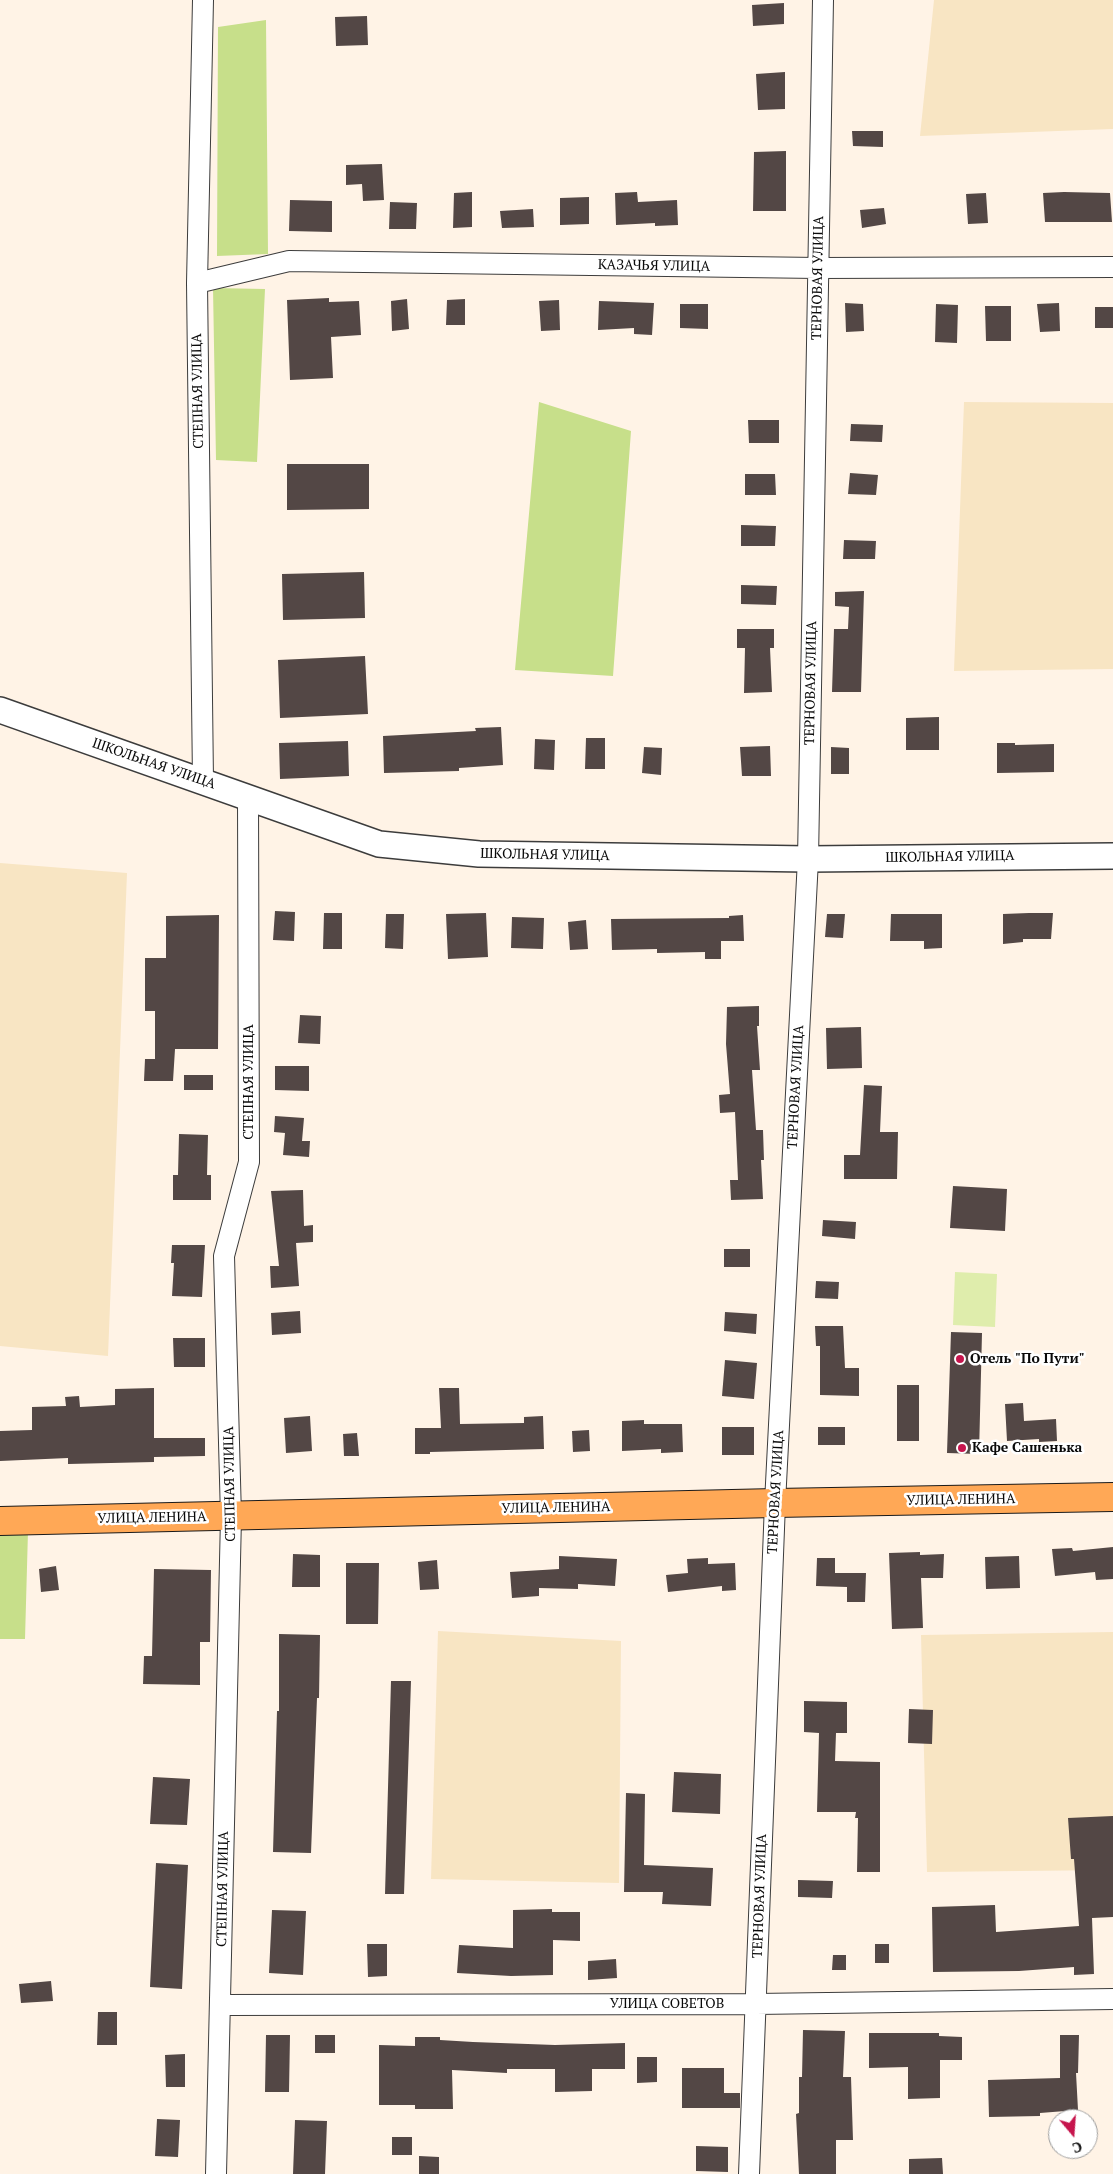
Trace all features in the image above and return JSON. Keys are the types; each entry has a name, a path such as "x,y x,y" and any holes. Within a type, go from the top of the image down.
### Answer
{"main road":[{"name":"УЛИЦА ЛЕНИНА","path":"0,1521 1113,1497"}],"street":[{"name":"СТЕПНАЯ УЛИЦА","path":"203,0 197,283 203,781"},
{"name":"ТЕРНОВАЯ УЛИЦА","path":"748,2174 775,1503 808,859 824,0"},
{"name":"КАЗАЧЬЯ УЛИЦА","path":"197,283 290,261 818,268 1113,267"},
{"name":"ШКОЛЬНАЯ УЛИЦА","path":"0,710 379,844 479,854 808,859 1113,856"},
{"name":"СТЕПНАЯ УЛИЦА","path":"216,2174 231,1517 224,1256 249,1162 248,798"},
{"name":"УЛИЦА СОВЕТОВ","path":"221,2004 756,2004 1113,1999"}],"shaded area":[{"path":"934,0 1113,0 1113,129 920,136"},
{"path":"964,402 1113,403 1113,669 954,671"},
{"path":"0,863 127,873 108,1356 0,1346"},
{"path":"438,1631 621,1641 619,1883 431,1879"},
{"path":"1113,1632 1113,1870 927,1872 921,1635"}],"green space":[{"path":"266,20 268,254 217,256 218,27"},
{"path":"213,288 265,289 257,462 216,460"},
{"path":"539,402 631,431 613,676 515,670"},
{"path":"955,1272 997,1274 995,1327 953,1325"},
{"path":"28,1531 25,1639 0,1639 0,1532"}],"building":[{"path":"784,3 784,24 753,26 752,5"},
{"path":"367,16 368,45 336,46 335,17"},
{"path":"785,72 785,109 758,110 756,74"},
{"path":"852,131 883,131 883,147 853,146"},
{"path":"786,151 786,211 753,211 754,152"},
{"path":"382,164 384,200 363,201 362,184 346,185 346,165"},
{"path":"472,192 472,227 453,228 454,193"},
{"path":"637,192 638,202 677,200 678,225 655,226 655,223 616,225 615,193"},
{"path":"986,193 988,223 968,224 966,194"},
{"path":"1043,193 1110,193 1112,222 1045,222"},
{"path":"589,197 589,224 560,225 560,198"},
{"path":"290,200 332,201 332,232 289,231"},
{"path":"390,202 417,203 416,229 389,229"},
{"path":"884,208 886,224 862,228 860,210"},
{"path":"533,209 534,227 502,228 500,211"},
{"path":"329,298 329,302 359,301 361,335 331,337 333,378 290,380 287,300"},
{"path":"407,299 409,329 392,331 391,301"},
{"path":"465,299 465,325 446,325 447,300"},
{"path":"559,300 560,330 541,331 539,301"},
{"path":"599,301 654,303 652,335 634,334 634,328 598,330"},
{"path":"845,303 863,304 864,331 846,332"},
{"path":"1059,303 1060,331 1040,332 1037,304"},
{"path":"680,304 708,304 708,329 680,328"},
{"path":"936,304 958,305 957,343 935,342"},
{"path":"985,306 1011,306 1011,341 986,341"},
{"path":"1095,307 1113,307 1113,328 1095,328"},
{"path":"748,420 779,420 779,443 749,443"},
{"path":"851,424 883,425 882,442 850,441"},
{"path":"287,464 369,464 369,509 287,510"},
{"path":"850,473 878,475 876,495 848,494"},
{"path":"745,474 775,474 776,495 745,495"},
{"path":"741,525 776,526 775,546 741,546"},
{"path":"844,540 876,541 875,559 843,559"},
{"path":"364,572 365,618 283,620 282,574"},
{"path":"741,585 777,586 776,605 741,604"},
{"path":"864,591 861,692 832,692 834,629 848,629 849,607 835,606 835,592"},
{"path":"737,629 774,629 774,648 770,648 772,692 744,693 745,648 737,648"},
{"path":"365,656 368,714 280,718 278,660"},
{"path":"939,717 939,750 906,750 906,718"},
{"path":"501,727 503,765 459,768 459,771 384,773 383,736 476,731 475,728"},
{"path":"586,738 605,738 605,769 585,769"},
{"path":"535,739 555,740 554,770 534,769"},
{"path":"348,741 349,776 280,779 279,743"},
{"path":"997,743 1015,743 1015,745 1054,744 1054,772 997,773"},
{"path":"770,746 771,776 742,776 740,747"},
{"path":"644,747 662,748 661,775 642,773"},
{"path":"831,747 849,748 849,774 831,774"},
{"path":"275,911 295,912 294,941 273,940"},
{"path":"324,913 342,913 342,949 323,949"},
{"path":"486,913 488,957 448,959 446,914"},
{"path":"1053,913 1051,939 1023,939 1023,942 1003,944 1003,914"},
{"path":"386,914 404,914 403,949 385,948"},
{"path":"827,914 845,914 843,938 825,937"},
{"path":"891,914 942,914 942,948 924,949 924,941 890,941"},
{"path":"219,915 218,1049 175,1049 173,1081 144,1081 145,1059 155,1059 155,1011 145,1011 145,958 166,958 166,916"},
{"path":"743,915 744,941 721,941 721,959 705,959 705,952 657,953 657,949 612,950 611,919 729,918 729,916"},
{"path":"512,917 544,918 543,949 511,948"},
{"path":"586,920 588,949 570,950 568,922"},
{"path":"759,1006 759,1026 757,1026 760,1070 752,1070 756,1130 763,1130 764,1160 761,1160 763,1199 731,1200 730,1180 738,1180 735,1112 720,1113 719,1095 730,1094 726,1044 727,1007"},
{"path":"300,1015 321,1016 320,1044 298,1043"},
{"path":"861,1027 862,1068 827,1069 826,1028"},
{"path":"275,1066 309,1066 309,1091 275,1090"},
{"path":"184,1075 213,1075 213,1090 184,1090"},
{"path":"864,1085 882,1086 880,1132 898,1132 897,1179 844,1179 844,1155 860,1155"},
{"path":"275,1116 304,1118 302,1141 310,1141 309,1157 283,1155 285,1133 274,1132"},
{"path":"179,1134 208,1135 207,1175 211,1175 211,1200 173,1200 173,1175 178,1175"},
{"path":"953,1186 1007,1189 1005,1231 950,1228"},
{"path":"303,1190 304,1226 313,1225 313,1242 296,1243 299,1286 271,1288 270,1266 279,1266 271,1191"},
{"path":"823,1220 856,1222 855,1239 822,1236"},
{"path":"172,1245 205,1245 202,1297 172,1296 174,1263 171,1263"},
{"path":"724,1249 750,1249 750,1267 724,1267"},
{"path":"816,1281 839,1282 838,1299 815,1298"},
{"path":"300,1311 301,1333 272,1335 271,1313"},
{"path":"725,1312 757,1314 756,1334 724,1331"},
{"path":"815,1326 843,1326 845,1368 859,1368 859,1396 820,1395 820,1346 816,1346"},
{"path":"951,1332 982,1333 979,1454 947,1453"},
{"path":"173,1338 205,1338 205,1367 174,1367"},
{"path":"725,1360 757,1363 754,1399 722,1396"},
{"path":"897,1385 919,1385 919,1441 897,1441"},
{"path":"154,1388 154,1438 205,1438 205,1456 154,1457 154,1462 68,1464 68,1458 0,1461 0,1431 32,1430 32,1407 66,1406 65,1397 79,1396 80,1407 115,1405 115,1389"},
{"path":"439,1388 459,1388 460,1424 524,1423 524,1417 543,1416 544,1449 415,1454 415,1428 441,1428"},
{"path":"1023,1403 1024,1421 1056,1419 1057,1441 1039,1442 1039,1439 1007,1441 1005,1404"},
{"path":"310,1416 312,1451 286,1453 284,1418"},
{"path":"644,1420 644,1424 682,1424 683,1452 661,1453 661,1449 622,1451 622,1421"},
{"path":"722,1427 754,1427 754,1455 722,1455"},
{"path":"818,1427 845,1427 845,1445 818,1445"},
{"path":"589,1430 590,1451 573,1452 572,1431"},
{"path":"357,1433 359,1456 344,1456 343,1434"},
{"path":"1113,1547 1113,1579 1096,1580 1095,1572 1055,1576 1052,1549 1072,1548 1073,1551"},
{"path":"920,1552 920,1555 944,1554 943,1578 921,1578 923,1628 892,1629 889,1553"},
{"path":"293,1554 320,1555 320,1587 292,1587"},
{"path":"559,1556 617,1559 615,1586 578,1584 578,1589 539,1588 539,1596 512,1598 510,1572 559,1569"},
{"path":"1019,1556 1020,1588 986,1589 985,1557"},
{"path":"708,1558 708,1564 735,1563 736,1590 722,1591 722,1586 668,1592 666,1575 688,1573 687,1559"},
{"path":"817,1558 835,1558 835,1573 866,1573 865,1602 847,1602 847,1587 816,1586"},
{"path":"437,1560 439,1589 420,1590 418,1562"},
{"path":"346,1563 379,1563 378,1624 346,1624"},
{"path":"56,1566 59,1590 41,1592 39,1569"},
{"path":"154,1569 211,1570 210,1642 200,1642 200,1685 143,1684 144,1656 152,1656"},
{"path":"279,1634 320,1635 319,1698 317,1698 311,1853 273,1852 277,1711 279,1711"},
{"path":"391,1681 411,1681 404,1894 385,1894"},
{"path":"804,1701 847,1702 847,1733 836,1733 835,1761 880,1762 880,1872 857,1872 858,1818 855,1818 856,1812 817,1812 819,1733 804,1732"},
{"path":"909,1709 933,1710 932,1744 908,1743"},
{"path":"674,1772 721,1774 720,1814 672,1812"},
{"path":"153,1777 190,1779 187,1825 150,1824"},
{"path":"626,1793 645,1794 644,1865 713,1868 711,1906 662,1904 663,1892 624,1892"},
{"path":"1113,1816 1113,1917 1092,1918 1094,1974 1074,1975 1074,1967 1019,1971 933,1972 932,1907 995,1905 996,1932 1079,1926 1074,1859 1071,1859 1068,1818"},
{"path":"156,1863 188,1865 182,1989 150,1987"},
{"path":"798,1880 833,1881 832,1898 798,1897"},
{"path":"552,1909 552,1912 580,1912 580,1941 553,1940 553,1975 511,1976 457,1973 459,1945 513,1948 513,1910"},
{"path":"272,1910 306,1911 303,1975 269,1973"},
{"path":"367,1944 387,1944 387,1976 368,1977"},
{"path":"875,1944 889,1944 889,1963 875,1963"},
{"path":"833,1955 846,1955 846,1970 832,1970"},
{"path":"616,1959 617,1978 588,1980 588,1961"},
{"path":"51,1981 53,2001 21,2003 19,1984"},
{"path":"98,2012 117,2012 117,2045 97,2045"},
{"path":"803,2030 845,2031 843,2077 851,2077 853,2140 836,2140 836,2174 799,2174 796,2114 799,2113 799,2077 802,2077"},
{"path":"869,2033 939,2033 939,2036 962,2037 962,2060 940,2060 940,2098 908,2099 908,2067 869,2068"},
{"path":"266,2035 290,2035 289,2092 265,2092"},
{"path":"315,2035 335,2035 335,2053 315,2053"},
{"path":"1060,2035 1079,2035 1078,2073 1076,2073 1078,2109 1048,2109 1048,2112 1040,2113 1040,2116 989,2117 988,2080 1060,2078"},
{"path":"415,2037 440,2037 440,2040 473,2042 555,2045 625,2043 625,2069 592,2069 592,2091 555,2092 555,2069 507,2069 507,2073 452,2070 453,2109 415,2109 415,2105 379,2105 379,2045 415,2046"},
{"path":"185,2054 185,2087 166,2087 165,2055"},
{"path":"637,2057 657,2057 657,2082 637,2083"},
{"path":"682,2068 724,2068 724,2093 740,2093 740,2108 682,2108"},
{"path":"157,2119 180,2120 178,2157 155,2156"},
{"path":"295,2120 327,2121 325,2174 293,2174"},
{"path":"392,2137 412,2137 412,2155 392,2155"},
{"path":"696,2146 728,2147 728,2172 696,2171"},
{"path":"419,2156 439,2157 439,2174 419,2174"},
{"path":"942,2158 943,2174 909,2174 909,2159"}],"place":[{"name":"Отель \"По Пути\"","path":"960,1359"},
{"name":"Кафе Сашенька","path":"962,1448"}]}
